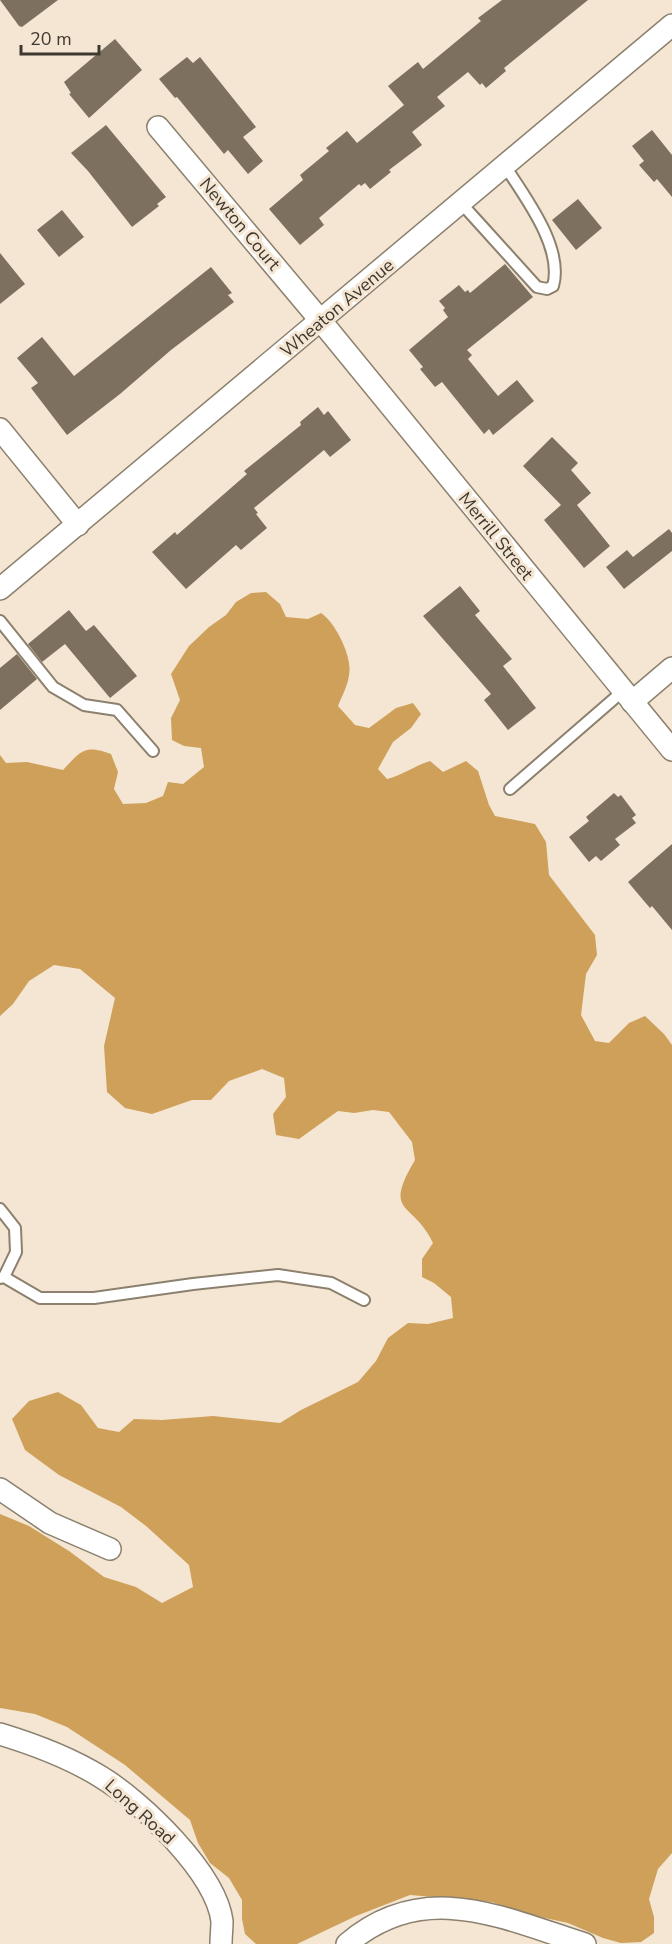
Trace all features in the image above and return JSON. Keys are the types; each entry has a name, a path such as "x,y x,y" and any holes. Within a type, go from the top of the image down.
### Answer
{"street":[{"name":"Wheaton Avenue","path":"0,588 672,25"},
{"name":"Newton Court","path":"158,127 321,321"},
{"name":"Merrill Street","path":"321,321 672,750"},
{"path":"0,429 78,525"},
{"path":"628,697 672,668"},
{"path":"0,1489 50,1523 110,1549"},
{"name":"Long Road","path":"0,1734 32,1743 101,1776 136,1802 203,1874 222,1921 221,1944"},
{"path":"347,1944 356,1936 398,1915 440,1906 470,1909 585,1944"}],"lane":[{"path":"461,203 537,287 547,290 553,286 555,272 551,250 534,210 505,166"},
{"path":"0,621 53,687 84,705 117,710 153,751"},
{"path":"510,789 628,697"},
{"path":"0,1209 15,1228 16,1252 2,1278 40,1298 94,1298 278,1275 331,1283 364,1300"}],"shaded area":[{"path":"266,592 280,604 286,617 308,619 321,613 332,624 346,650 350,668 338,706 355,725 369,728 396,708 413,703 421,714 411,728 393,742 378,769 387,779 430,761 443,772 466,761 478,771 495,816 535,824 546,842 549,875 595,935 597,955 586,974 581,1015 595,1041 609,1043 629,1023 645,1016 672,1045 672,1853 658,1869 649,1899 654,1917 654,1933 641,1942 621,1943 568,1923 527,1914 492,1902 410,1895 356,1916 297,1944 256,1944 245,1934 242,1900 229,1878 210,1863 198,1843 190,1820 125,1765 67,1727 35,1714 0,1708 0,1514 29,1526 69,1551 104,1577 136,1587 162,1603 193,1587 189,1565 146,1526 121,1507 59,1475 25,1450 12,1419 29,1401 58,1392 81,1405 98,1428 119,1432 134,1419 162,1420 213,1416 280,1423 358,1382 376,1361 388,1338 408,1323 428,1324 453,1318 451,1297 434,1283 422,1277 422,1259 433,1243 425,1229 401,1200 405,1178 415,1160 412,1142 389,1112 338,1111 299,1139 276,1135 273,1114 286,1097 284,1078 262,1069 229,1081 211,1100 192,1100 152,1114 125,1108 107,1092 104,1046 115,998 80,969 54,965 29,981 13,1004 0,1016 0,755 6,763 27,762 63,770 84,751 95,750 111,754 118,772 114,789 123,804 146,803 163,796 168,782 183,784 204,767 201,748 184,746 172,740 171,718 180,700 171,674 189,646 226,615 236,602 251,593"}],"building":[{"path":"0,0 58,0 22,27"},
{"path":"502,0 588,0 504,68 506,71 486,88 468,72 437,97 445,106 412,132 422,145 389,170 391,172 370,189 365,183 361,186 359,184 319,218 324,225 300,245 269,209 303,180 300,175 329,151 326,148 347,131 357,143 404,105 388,86 418,62 423,69 481,21 478,18"},
{"path":"115,39 142,70 89,118 69,94 71,93 64,82"},
{"path":"187,57 193,63 200,57 256,127 243,137 263,161 248,174 228,150 224,154 177,97 175,98 159,79"},
{"path":"106,125 166,197 157,204 159,206 132,227 71,153"},
{"path":"652,130 672,155 672,197 657,179 654,182 639,165 644,161 632,146"},
{"path":"578,199 602,228 576,250 552,220"},
{"path":"62,210 84,237 59,257 37,230"},
{"path":"0,253 25,284 0,304"},
{"path":"505,264 533,297 467,350 472,355 468,359 498,396 517,380 534,401 493,435 489,429 484,434 442,382 435,387 420,369 423,367 409,350 448,317 439,301 459,285 465,292 468,290 470,293"},
{"path":"211,267 232,293 228,295 234,302 67,435 31,388 38,383 17,358 42,337 74,376"},
{"path":"318,407 324,415 328,411 351,440 330,457 324,450 254,508 267,528 241,550 236,545 186,589 152,552 175,532 177,535 247,474 244,471 301,425 300,422"},
{"path":"552,437 578,463 571,470 591,493 577,505 610,546 584,568 544,520 561,505 523,466"},
{"path":"669,529 672,533 672,551 624,589 606,567 627,550 633,557"},
{"path":"460,586 480,611 475,615 512,659 503,666 536,708 508,730 484,700 491,694 423,616"},
{"path":"69,610 86,631 94,625 137,676 110,698 65,644 42,662 28,644"},
{"path":"17,654 37,679 0,710 0,668"},
{"path":"614,793 618,797 621,795 636,815 632,818 636,823 615,839 620,845 601,861 596,856 589,862 569,837 589,821 586,817"},
{"path":"672,844 672,930 628,882"}]}
